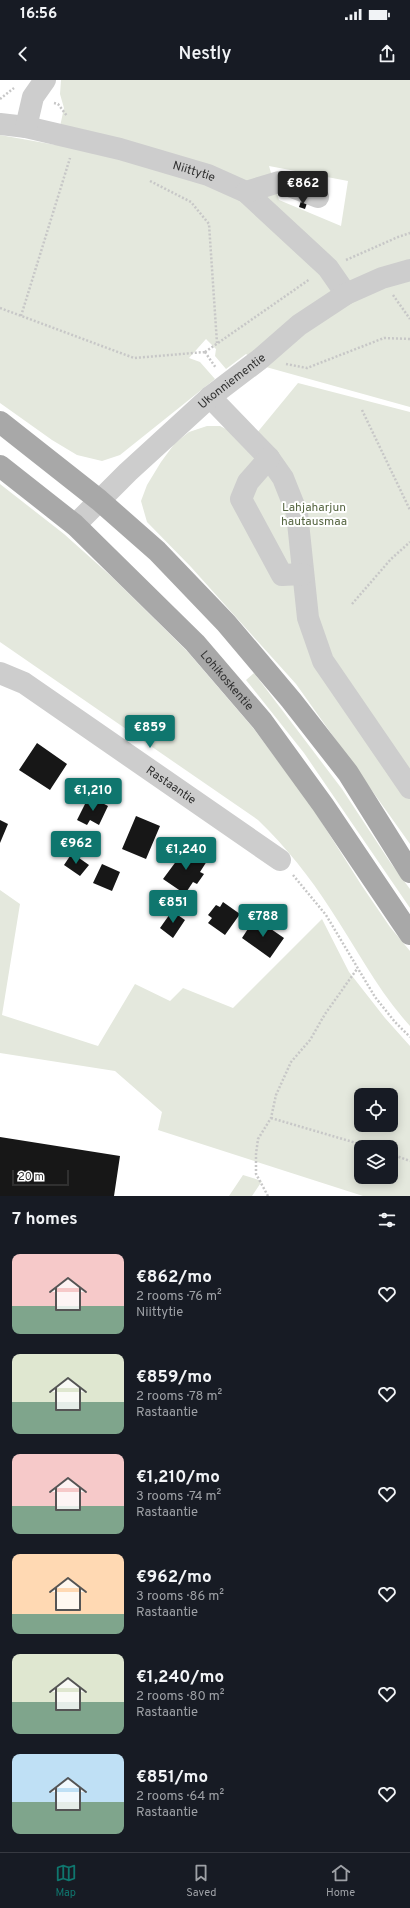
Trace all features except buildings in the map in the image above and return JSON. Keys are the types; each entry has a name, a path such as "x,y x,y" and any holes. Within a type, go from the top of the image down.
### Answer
{"main road":[{"path":"0,422 99,500 157,551 226,623 286,694 348,773 410,872"},
{"name":"Lohikoskentie","path":"0,466 75,524 195,643 262,721 323,805 410,934"}],"street":[{"path":"26,126 30,88"},
{"name":"Niittytie","path":"0,124 26,126 78,139 208,175 246,192 328,268 346,294"},
{"path":"246,192 279,182 318,197"},
{"name":"Ukonniementie","path":"75,524 210,396 260,359 299,325 346,294 382,278 410,270"},
{"path":"210,396 269,458 283,478 297,513 308,618 323,661 410,788"},
{"path":"269,458 248,482 241,499 282,575 303,574"},
{"name":"Rastaantie","path":"0,673 24,683 280,860"}],"path":[{"path":"30,88 58,104 68,117"},
{"path":"21,316 65,169 78,139"},
{"path":"144,177 191,202 209,224 217,343"},
{"path":"0,308 134,358 205,352 288,293 328,268 398,237 410,234"},
{"path":"382,278 410,319"},
{"path":"260,359 307,368 384,338 410,339"},
{"path":"362,410 410,510"},
{"path":"352,604 391,559 410,542"},
{"path":"268,1196 256,1174 258,1139 271,1118 276,1095 292,1062 310,1040 325,1014 357,968"},
{"path":"271,1118 354,1142"},
{"path":"398,1157 410,1161"}],"green space":[{"path":"61,80 410,80 410,407 266,367 246,354 226,369 215,356 216,349 206,339 189,358 200,362 215,379 120,455 102,461 77,455 52,440 0,403 0,135 56,145 64,108 60,94","holes":["269,166 348,181 341,226 279,200"]},
{"name":"Lahjaharjun hautausmaa","path":"298,383 410,412 410,844 296,684 191,567 147,522 141,501 147,485 161,462 175,443 189,432 207,426 220,426 232,432 247,445"},
{"path":"0,484 64,534 112,577 187,651 254,729 312,807 362,886 390,927 410,951 410,1026 388,999 315,886 288,852 258,820 0,642"},
{"path":"254,673 342,789 390,862 410,889 410,908 304,753 246,680"},
{"path":"0,890 20,904 2,1015 98,1046 135,984 170,1001 183,988 233,1008 322,919 349,972 385,1018 410,1046 410,1196 363,1196 158,1130 162,1112 115,1071 0,1053"},
{"path":"243,1175 262,1181 252,1196 229,1196"}]}
